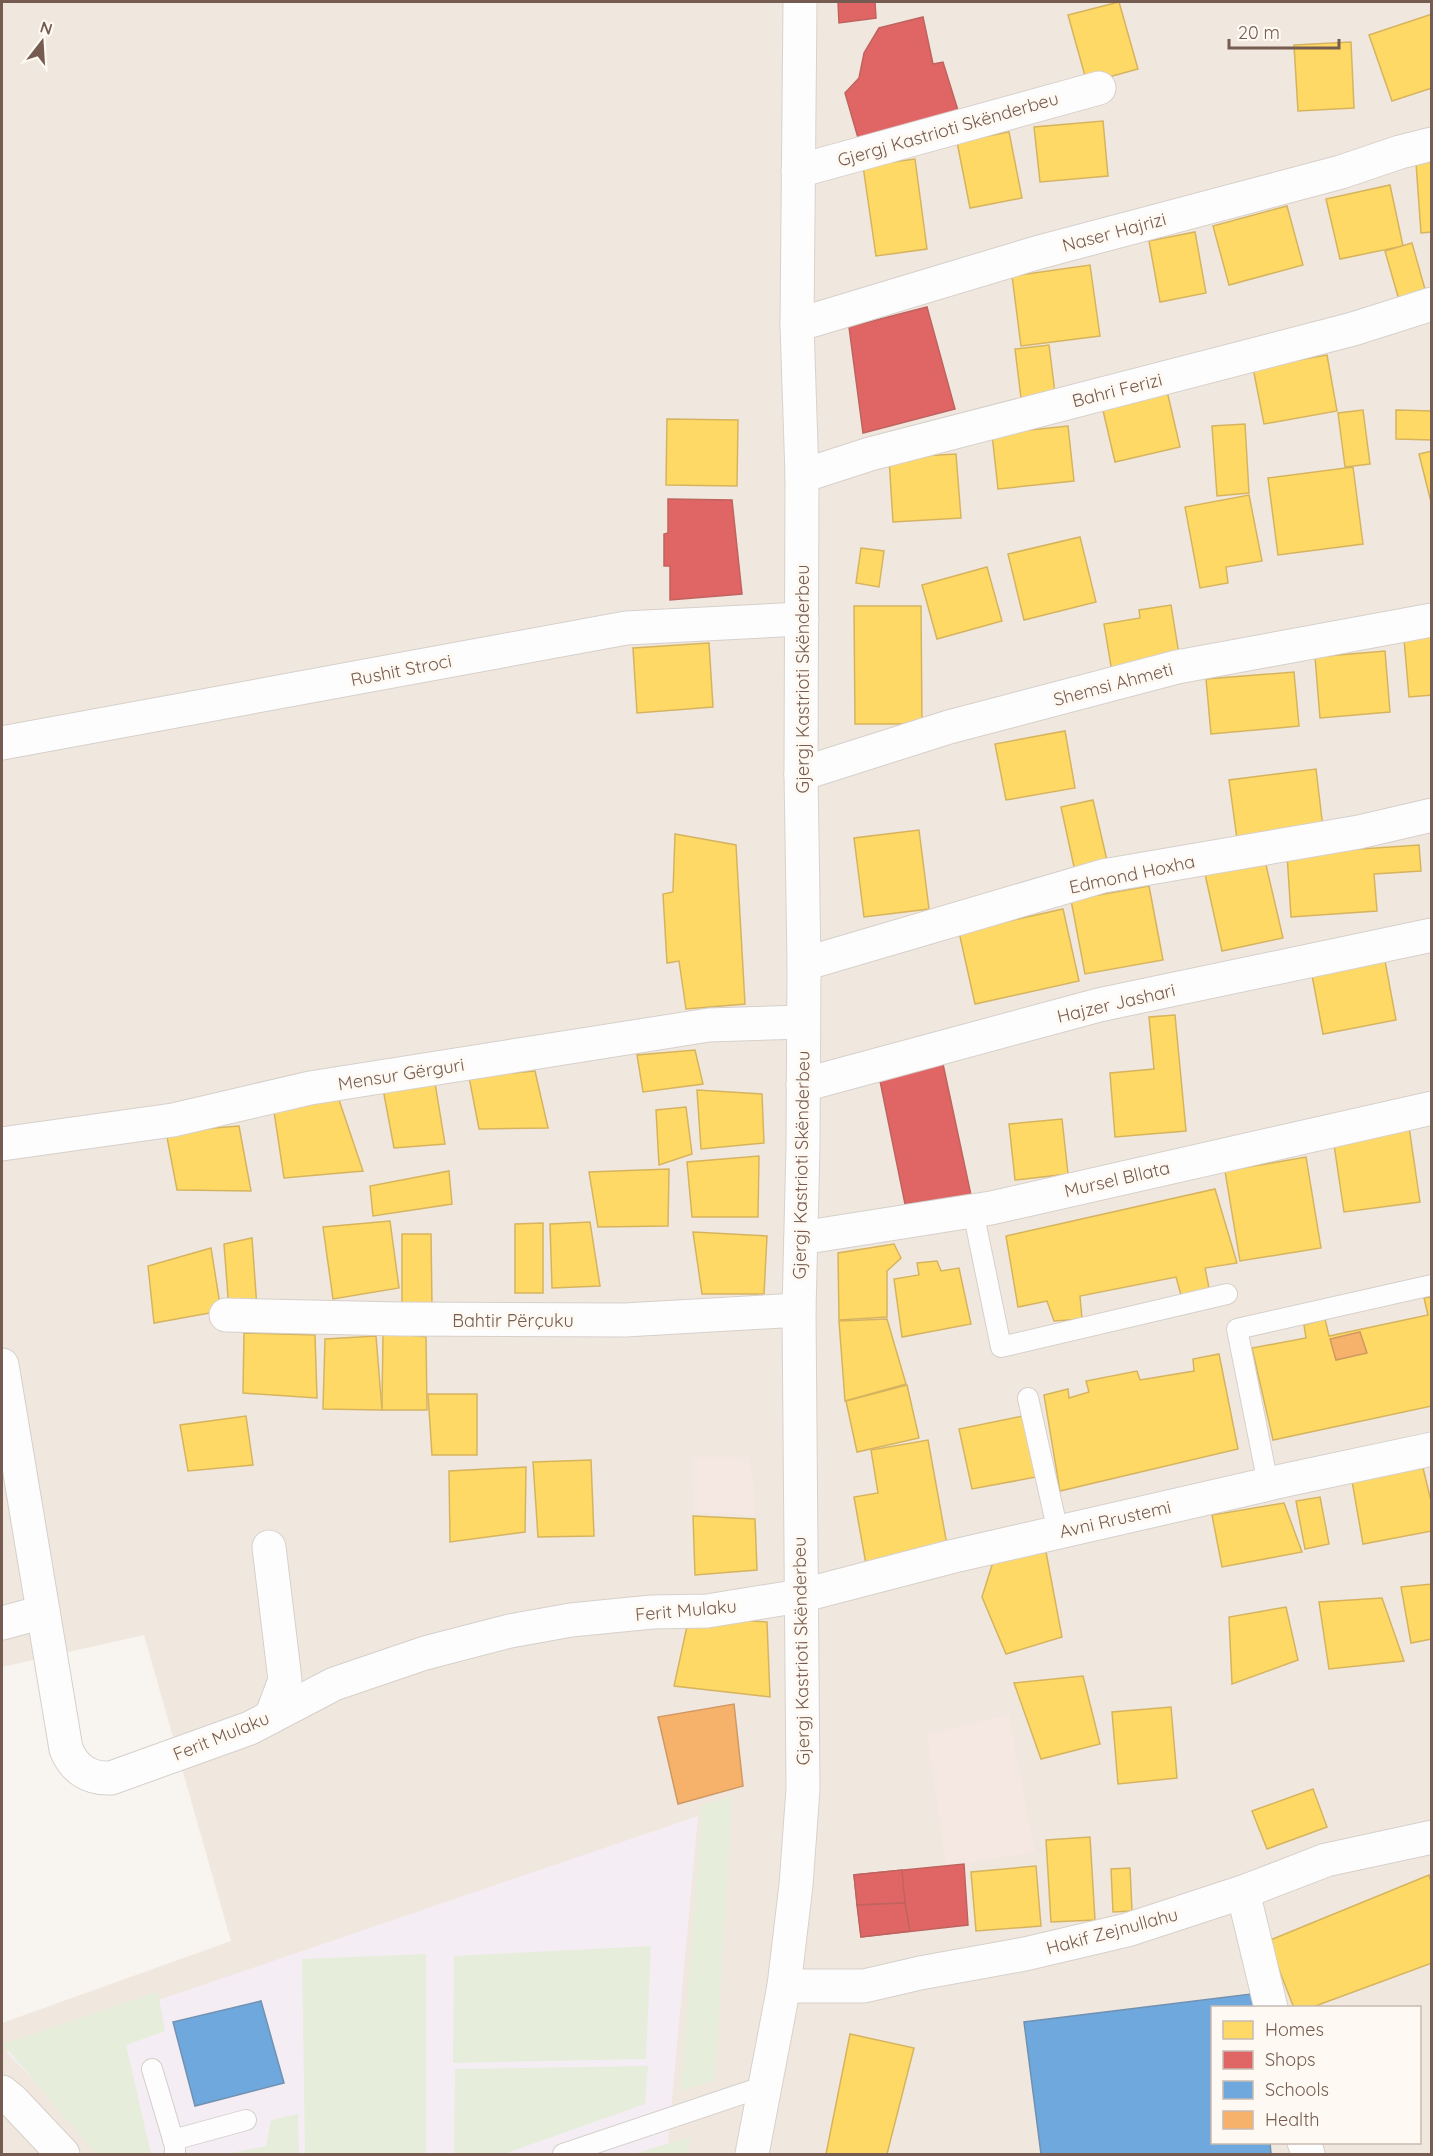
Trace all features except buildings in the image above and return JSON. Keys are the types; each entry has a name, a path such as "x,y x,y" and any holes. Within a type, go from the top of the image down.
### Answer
{"street":[{"name":"Gjergj Kastrioti Skënderbeu","path":"752,2154 784,1986 796,1885 803,1789 799,1310 804,964 801,774 802,476 797,325 800,2"},
{"name":"Gjergj Kastrioti Skënderbeu","path":"798,171 1099,88"},
{"name":"Naser Hajrizi","path":"797,325 1036,253 1341,172 1431,144"},
{"name":"Bahri Ferizi","path":"802,476 870,454 1353,329 1431,304"},
{"name":"Rushit Stroci","path":"2,743 626,628 802,619"},
{"name":"Shemsi Ahmeti","path":"801,774 949,727 1177,667 1431,620"},
{"name":"Edmond Hoxha","path":"804,964 1103,876 1359,832 1431,815"},
{"name":"Hajzer Jashari","path":"803,1084 1099,1005 1431,935"},
{"name":"Mensur Gërguri","path":"2,1144 173,1120 310,1088 698,1027 803,1022"},
{"name":"Mursel Bllata","path":"801,1238 973,1211 1431,1108"},
{"name":"Bahtir Përçuku","path":"226,1315 400,1319 625,1320 799,1310"},
{"name":"Ferit Mulaku","path":"2,1365 66,1749 74,1764 81,1771 101,1779 111,1778 250,1728 334,1684 425,1653 510,1631 571,1620 652,1612 707,1611 800,1596"},
{"name":"Avni Rrustemi","path":"800,1596 950,1557 1431,1449"},
{"path":"269,1547 285,1680 271,1717"},
{"path":"2,1623 43,1612"},
{"path":"285,1680 316,1694"},
{"name":"Hakif Zejnullahu","path":"784,1986 864,1986 920,1973 1025,1954 1127,1930 1243,1892 1326,1860 1431,1837"},
{"path":"1243,1892 1271,2006"},
{"path":"2,2092 63,2154"}],"lane":[{"path":"973,1211 1001,1347 1227,1294"},
{"path":"1268,1484 1237,1329 1431,1285"},
{"path":"1028,1398 1058,1532"},
{"path":"152,2069 174,2147 246,2120"},
{"path":"563,2154 765,2086"}],"shaded area":[{"path":"2,2 1431,2 1431,2154 2,2154 2,2023 231,1941 144,1635 2,1667"},
{"path":"692,1457 749,1457 755,1496 755,1515 693,1513"},
{"path":"1009,1714 1035,1852 946,1867 927,1734"},
{"path":"698,1816 667,2154 105,2154 6,2052"}],"green space":[{"path":"732,1796 715,2080 681,2091 702,1805"},
{"path":"651,1946 646,2059 453,2063 454,1956"},
{"path":"426,1954 426,2154 305,2154 302,1959"},
{"path":"158,1992 165,2031 126,2045 151,2154 96,2154 3,2044"},
{"path":"648,2066 645,2104 504,2154 454,2154 455,2069"},
{"path":"298,2114 299,2154 225,2154 266,2146 271,2120"},
{"path":"690,2137 687,2154 633,2154"}]}
